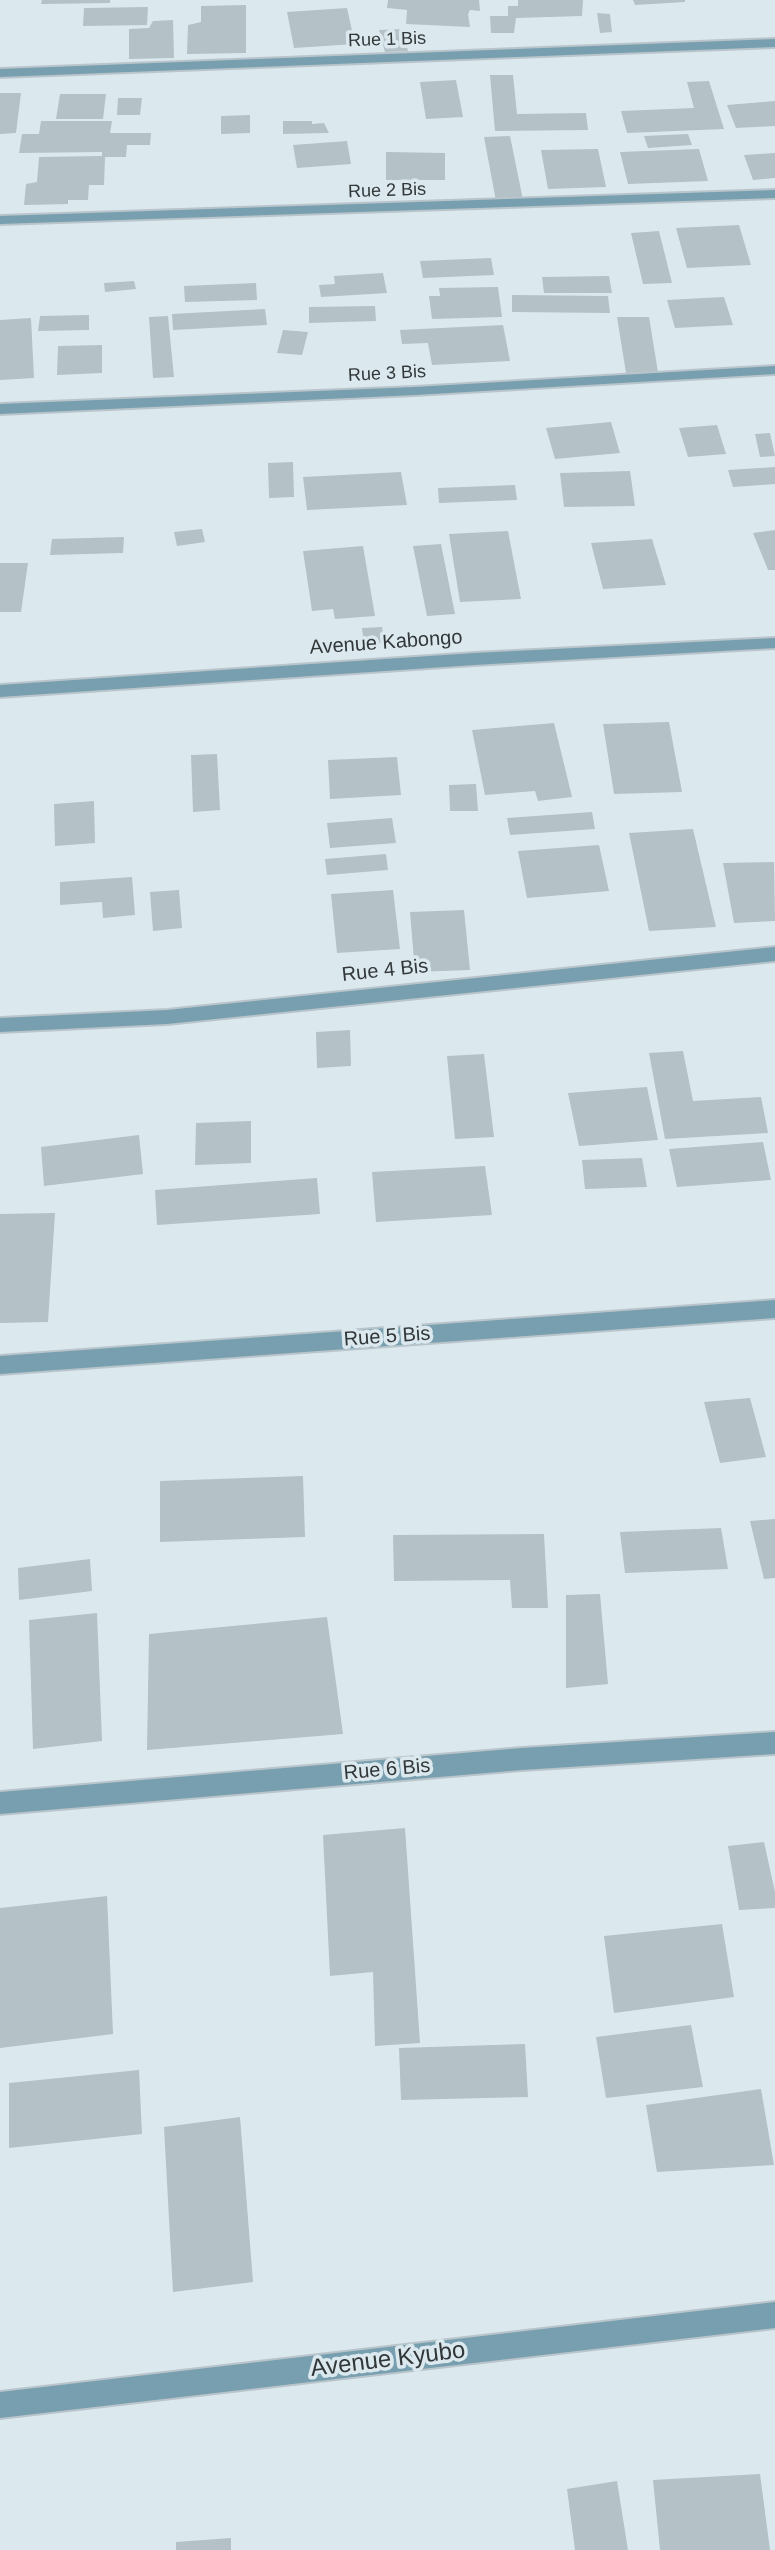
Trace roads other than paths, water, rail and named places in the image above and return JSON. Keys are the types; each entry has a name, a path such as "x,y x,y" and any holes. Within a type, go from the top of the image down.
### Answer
{"street":[{"name":"Rue 1 Bis","path":"0,73 775,43"},
{"name":"Rue 2 Bis","path":"0,220 775,194"},
{"name":"Rue 3 Bis","path":"0,409 415,391 775,370"},
{"name":"Avenue Kabongo","path":"0,691 474,659 775,643"},
{"name":"Rue 4 Bis","path":"0,1025 167,1017 775,954"},
{"name":"Rue 5 Bis","path":"0,1365 775,1309"},
{"name":"Rue 6 Bis","path":"0,1803 506,1760 775,1743"},
{"name":"Avenue Kyubo","path":"0,2405 775,2315"}]}
